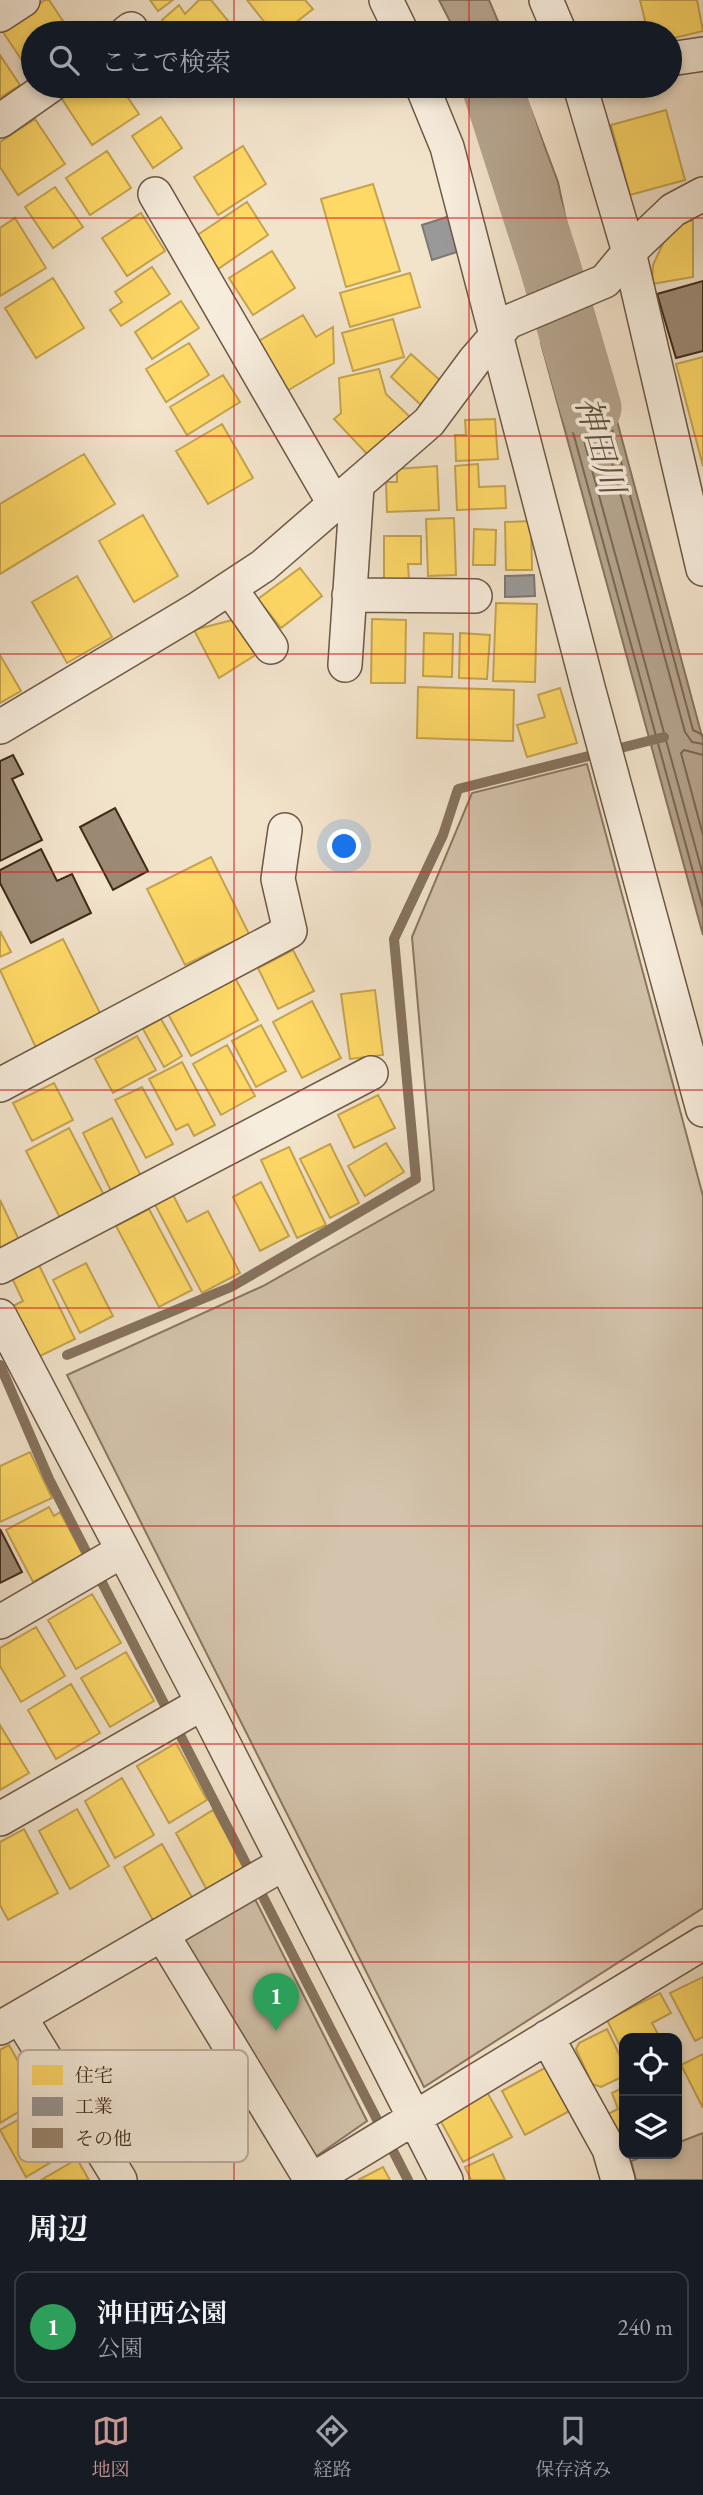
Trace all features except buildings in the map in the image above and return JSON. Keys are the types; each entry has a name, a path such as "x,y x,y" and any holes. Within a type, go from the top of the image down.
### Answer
{"street":[{"path":"0,15 23,0"},
{"path":"386,0 396,21"},
{"path":"546,0 555,21"},
{"path":"682,57 703,54"},
{"path":"0,121 33,98"},
{"path":"427,98 447,147 503,328 589,691 703,1110"},
{"path":"584,98 629,252 703,569"},
{"path":"155,194 346,496 349,595 345,665"},
{"path":"0,727 264,566 429,422 503,328 605,281 629,252 673,210 703,194"},
{"path":"230,588 271,648"},
{"path":"349,595 475,596"},
{"path":"0,1085 289,931 278,879 285,830"},
{"path":"0,1267 371,1073"},
{"path":"0,1316 104,1562 396,2128 446,2180"},
{"path":"0,1622 104,1562"},
{"path":"0,1819 184,1715"},
{"path":"29,2050 10,2022 266,1874"},
{"path":"162,1934 233,2050"},
{"path":"248,2075 312,2180 703,1943"},
{"path":"547,2037 609,2149 618,2180"},
{"path":"107,2162 120,2180"}],"shaded area":[{"path":"587,764 703,1196 703,1908 424,2087 67,1375 263,1286 434,1190 412,937 472,793"},
{"path":"255,1899 367,2121 308,2162 248,2062 248,2050 241,2050 176,1941"},
{"path":"703,2133 703,2180 636,2180 631,2161 682,2159 682,2141"}],"water":[{"path":"439,0 489,0 498,21 450,21"},
{"path":"475,98 526,98 558,182 574,258 533,283"},
{"path":"589,317 703,740 703,935 541,343"}],"waterway":[{"name":"神田川","path":"496,98 549,263 591,408"},
{"path":"67,1355 231,1287 416,1179 394,939 443,835 458,789 664,737"},
{"path":"0,1365 49,1479 408,2180"}],"place":[{"name":"沖田西公園","path":"276,2031"}]}
